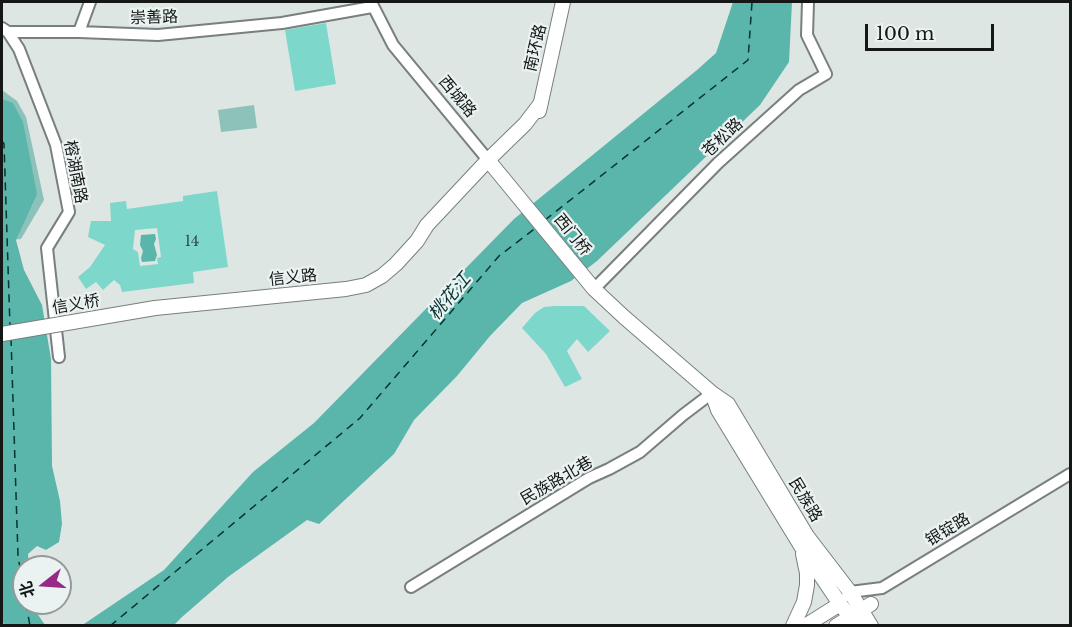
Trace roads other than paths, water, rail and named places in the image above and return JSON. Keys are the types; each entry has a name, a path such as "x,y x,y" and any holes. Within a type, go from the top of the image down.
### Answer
{"main road":[{"name":"南环路","path":"491,164 541,103 563,2"},
{"name":"西城路","path":"491,164 524,202"},
{"name":"信义路","path":"155,308 346,289 366,285 382,276 417,241 433,231 491,164"},
{"name":"西门桥","path":"524,202 594,289"},
{"name":"民族路","path":"594,289 712,393 729,404 807,536 850,592 860,614"},
{"name":"信义桥","path":"2,334 155,308"},
{"name":"民族路","path":"712,393 718,410 801,546 840,604 860,614 872,626"},
{"path":"793,626 804,602 807,585 807,573 801,546"},
{"path":"806,626 840,604"},
{"path":"836,626 860,614"}],"street":[{"path":"79,32 90,2"},
{"name":"苍松路","path":"594,289 718,163 800,90 826,74 807,35 808,2"},
{"name":"崇善路","path":"5,30 158,35 282,23 371,4"},
{"name":"西城路","path":"371,4 393,45 491,164"},
{"name":"榕湖南路","path":"5,30 20,49 56,144 69,212 47,248 59,357"},
{"name":"民族路北巷","path":"411,587 589,478 640,452 712,393"},
{"name":"银锭路","path":"850,592 882,588 1071,474"},
{"path":"860,614 882,588"},
{"path":"840,604 850,592"}],"water":[{"name":"桃花江","path":"733,2 792,2 789,62 760,105 597,261 571,281 522,303 414,420 394,454 319,524 307,520 228,577 174,625 81,626 164,570 253,472 314,423 514,219 716,53"},
{"path":"2,99 13,103 23,122 37,194 16,240 24,270 42,305 51,359 52,466 60,501 62,524 59,542 46,550 37,546 28,555 12,555 12,615 38,615 45,625 4,625 2,619"},
{"path":"155,234 154,244 157,255 155,261 142,262 141,235"}]}
